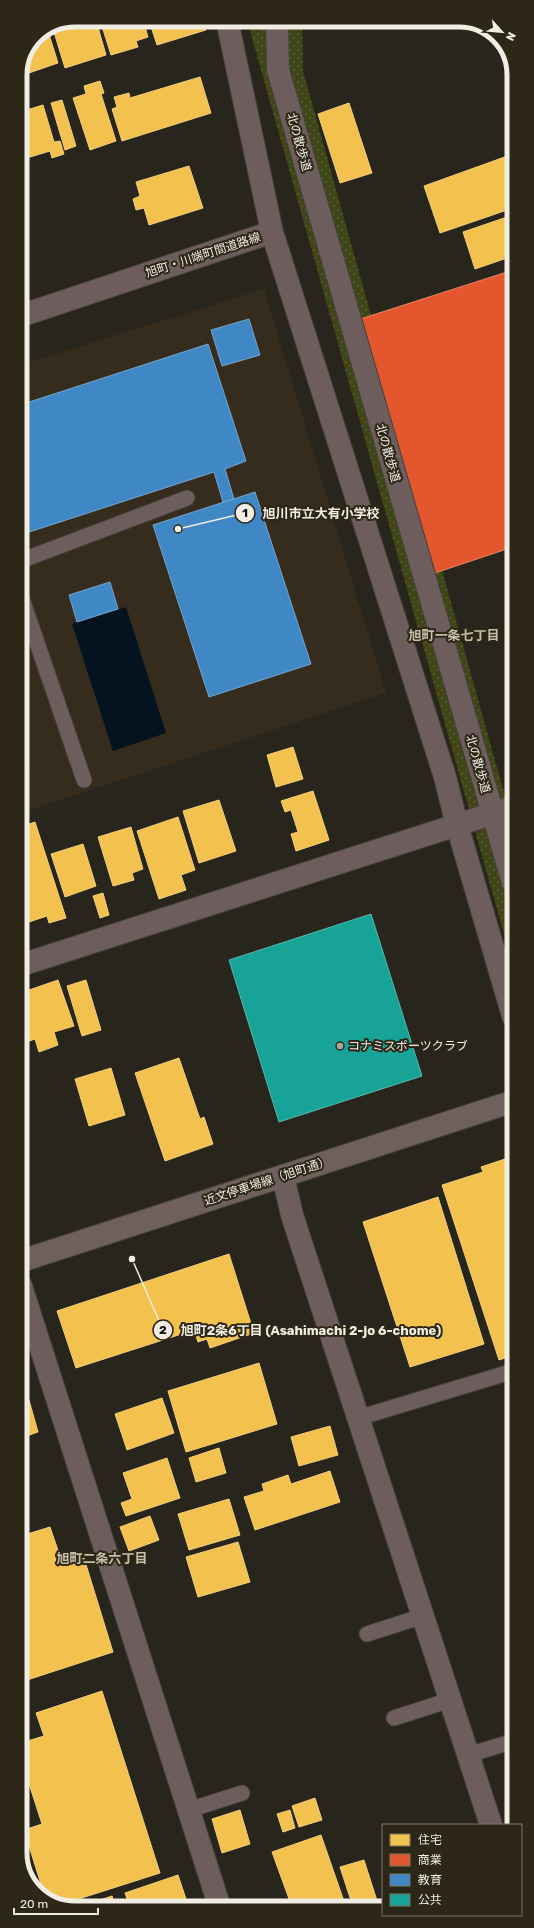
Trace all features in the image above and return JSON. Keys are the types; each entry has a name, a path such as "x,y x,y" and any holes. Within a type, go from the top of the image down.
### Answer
{"main road":[{"name":"近文停車場線（旭町通）","path":"27,1259 507,1103"}],"street":[{"name":"旭町・川端町間道路線","path":"27,314 272,232 228,27"},
{"name":"北の散歩道","path":"277,27 278,70 507,864"},
{"path":"272,232 442,769 457,825 507,993"},
{"path":"27,963 507,809"},
{"path":"283,1176 292,1215 491,1824"},
{"path":"27,1305 218,1901"}],"lane":[{"path":"27,558 187,498"},
{"path":"27,613 84,780"},
{"path":"358,1418 507,1373"},
{"path":"367,1634 423,1616"},
{"path":"394,1718 450,1700"},
{"path":"468,1755 507,1743"},
{"path":"189,1810 242,1793"}],"shaded area":[{"path":"264,289 386,693 27,811 27,363"}],"green space":[{"path":"249,27 302,27 303,71 507,803 507,945"}],"water":[{"path":"126,607 166,733 113,751 72,624"}],"building: 住宅":[{"path":"98,27 106,55 65,68 54,32 66,28"},
{"path":"102,27 145,27 148,37 136,41 138,47 111,55"},
{"path":"151,27 205,27 206,30 157,45"},
{"path":"49,35 58,63 27,74 28,66 35,48"},
{"path":"200,77 211,113 122,141 112,109 117,107 114,97 129,93 130,98"},
{"path":"100,81 104,93 101,94 116,141 90,150 73,98 86,94 84,86"},
{"path":"62,100 76,146 65,150 51,103"},
{"path":"349,103 372,173 340,183 318,114"},
{"path":"43,105 54,142 60,141 64,154 52,158 50,151 27,158 27,110"},
{"path":"507,156 507,210 440,233 424,186"},
{"path":"189,166 203,208 149,225 144,208 136,210 133,199 140,196 136,182"},
{"path":"507,217 507,258 475,269 463,232"},
{"path":"293,747 303,779 276,787 267,755"},
{"path":"313,791 329,840 296,851 291,834 298,832 291,810 285,812 281,801"},
{"path":"219,800 236,851 199,863 183,811"},
{"path":"178,817 195,870 181,875 186,890 159,899 137,831"},
{"path":"35,822 66,918 49,923 47,916 29,922 27,915 27,825"},
{"path":"131,827 143,869 132,873 134,880 113,886 98,837"},
{"path":"83,844 96,886 65,897 51,854"},
{"path":"103,893 109,915 100,918 93,896"},
{"path":"58,980 74,1026 54,1032 58,1045 39,1052 35,1039 27,1042 27,986 29,990"},
{"path":"86,980 101,1030 82,1036 67,986"},
{"path":"179,1058 200,1119 204,1117 213,1144 165,1161 135,1073"},
{"path":"111,1068 125,1115 89,1126 75,1079"},
{"path":"507,1158 507,1357 499,1360 442,1185 483,1172 481,1167"},
{"path":"438,1197 484,1344 410,1367 363,1222"},
{"path":"229,1254 254,1333 210,1348 207,1339 198,1342 194,1330 76,1368 57,1311"},
{"path":"259,1363 277,1424 186,1452 168,1391"},
{"path":"162,1398 174,1433 127,1450 115,1414"},
{"path":"27,1400 29,1400 38,1432 27,1436"},
{"path":"330,1426 338,1455 299,1466 291,1437"},
{"path":"219,1448 226,1473 196,1482 189,1458"},
{"path":"167,1458 180,1498 126,1516 121,1503 132,1499 123,1473"},
{"path":"330,1471 340,1502 255,1530 244,1497 264,1491 262,1484 288,1475 291,1484"},
{"path":"229,1499 240,1535 189,1550 178,1514"},
{"path":"150,1516 159,1540 129,1551 120,1527"},
{"path":"50,1527 63,1565 84,1558 113,1652 27,1680 27,1534"},
{"path":"238,1542 250,1582 198,1597 186,1557"},
{"path":"102,1691 160,1873 72,1901 57,1897 48,1893 42,1888 27,1840 27,1829 42,1824 27,1778 27,1741 44,1736 36,1713"},
{"path":"315,1798 322,1820 299,1827 292,1806"},
{"path":"240,1810 250,1844 222,1853 212,1819"},
{"path":"290,1810 295,1828 283,1832 277,1814"},
{"path":"321,1835 344,1901 290,1901 272,1852"},
{"path":"364,1860 377,1901 351,1901 340,1867"},
{"path":"178,1875 187,1901 128,1901 125,1893"},
{"path":"112,1896 114,1901 97,1901"}],"building: 商業":[{"path":"507,272 507,549 435,573 354,321"}],"building: 教育":[{"path":"249,319 260,355 222,366 211,330"},
{"path":"208,344 246,461 225,469 234,499 223,502 214,472 27,533 27,403"},
{"path":"255,492 311,664 209,697 153,525"},
{"path":"110,582 118,609 77,622 69,595"}],"building: 公共":[{"path":"371,914 422,1076 279,1122 229,960"}],"place":[{"name":"旭川市立大有小学校","path":"178,529"},
{"name":"コナミスポーツクラブ","path":"340,1046"},
{"name":"旭町2条6丁目 (Asahimachi 2-jo 6-chome)","path":"132,1259"}],"district":[{"name":"旭町一条七丁目","path":"454,635"},
{"name":"旭町二条六丁目","path":"102,1558"}]}
